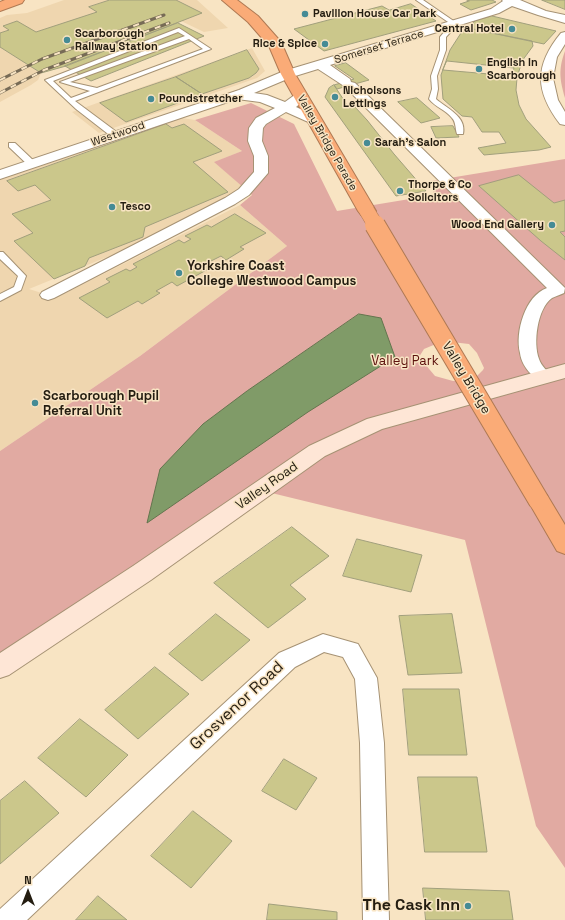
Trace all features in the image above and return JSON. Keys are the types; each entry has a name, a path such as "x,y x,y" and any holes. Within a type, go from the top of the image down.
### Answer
{"highway":[{"path":"215,0 288,74"},
{"path":"229,0 253,19 276,45 288,74"},
{"name":"Valley Bridge Parade","path":"288,74 367,211"},
{"name":"Valley Bridge","path":"367,211 565,545"}],"street":[{"name":"Somerset Terrace","path":"288,74 495,11 511,1"},
{"path":"511,1 542,13 565,19"},
{"path":"565,36 554,51 548,67 546,79 552,103 565,120"},
{"path":"320,64 348,84 558,290 544,296 536,308 530,324 527,348 530,361 543,377"},
{"name":"Westwood","path":"0,175 236,95 288,74"},
{"name":"Westwood","path":"236,95 262,98 286,107 315,121"},
{"path":"48,295 230,201 244,192 261,173 261,156 255,141 256,128 261,121 301,97"},
{"name":"Valley Road","path":"0,667 142,573 317,451 375,424 565,371"},
{"name":"Grosvenor Road","path":"8,920 286,660 323,643 350,650 366,678 372,743 376,920"}],"lane":[{"path":"419,0 455,24 443,37 443,50 434,76 435,89 432,99 440,107 454,115 459,123 460,132"},
{"path":"71,100 208,49 179,30 48,80 78,108 115,135"},
{"path":"54,85 189,37"},
{"path":"63,82 96,90"},
{"path":"12,146 32,164"},
{"path":"0,254 22,276 18,288 0,298"}],"shaded area":[{"name":"Scarborough Railway Station","path":"64,0 197,0 228,28 204,32 181,21 41,73 38,80 31,85 0,102 0,18 7,15 27,13"},
{"path":"252,48 265,71 257,78 99,133 72,112"},
{"path":"182,118 195,120 242,151 215,162 252,195 227,197 151,239 29,289 48,295 54,299 240,205 287,246 140,356 0,451 0,180"},
{"path":"359,314 381,318 395,357 308,412 147,523 160,469 203,424 247,391"}],"green space":[{"path":"565,51 565,98 560,75 561,64"},
{"name":"Valley Park","path":"251,103 294,124 337,211 434,195 431,181 565,159 565,868 536,826 465,540 251,488 0,656 0,451 140,356 287,246 240,205 252,195 214,162 242,151 195,120"}],"pier":[{"path":"443,341 469,344 477,353 484,368 483,370 473,380 453,381 435,376 419,357 424,349"}],"building":[{"name":"Scarborough Railway Station","path":"110,0 176,0 202,13 66,66 41,73 0,47 0,33 9,30 3,26 17,21 36,32 97,12 89,7"},
{"path":"467,0 492,0 496,2 471,10 460,4 469,1"},
{"path":"542,0 565,0 565,9"},
{"path":"411,4 436,21 324,51 294,29 382,6 389,10"},
{"name":"Central Hotel","path":"492,16 556,31 544,44 468,28 475,21"},
{"path":"178,23 204,36 91,81 65,66"},
{"path":"468,28 532,41 533,46 522,61 517,78 516,90 519,105 526,119 551,147 539,150 484,155 478,148 506,143 499,132 482,132 472,117 462,116 443,99 441,75 450,50 461,33"},
{"path":"247,50 259,69 249,78 202,94 176,77"},
{"name":"English in Scarborough","path":"447,61 514,68 512,76 443,70"},
{"path":"346,63 369,80 337,89 334,85 354,79 335,66"},
{"name":"Poundstretcher","path":"176,77 202,94 126,122 100,103"},
{"path":"334,85 349,108 355,107 426,191 396,196 325,97 329,88"},
{"path":"417,98 440,118 421,123 398,102"},
{"name":"Tesco","path":"166,124 172,128 184,124 222,151 193,162 228,192 145,227 143,237 89,258 85,266 54,279 14,241 33,233 12,214 51,200 35,185 18,191 7,181"},
{"path":"453,126 459,137 436,138 431,127"},
{"path":"519,175 554,203 565,200 565,231 560,232 565,237 565,260 541,241 479,186"},
{"path":"235,214 266,233 240,247 244,249 226,260 221,256 207,263 212,267 177,286 172,282 156,291 160,293 142,304 138,301 107,318 79,298 110,282 106,279 126,269 130,271 137,267 133,264 179,240 184,243 191,239 185,236 207,225 211,227"},
{"path":"292,527 329,556 290,585 306,599 268,628 214,583"},
{"path":"357,539 422,555 411,592 343,576"},
{"path":"216,614 250,640 202,681 169,654"},
{"path":"452,614 462,673 408,675 399,616"},
{"path":"155,667 189,694 138,739 105,710"},
{"path":"403,689 459,689 467,755 409,755"},
{"path":"80,719 128,755 86,797 38,758"},
{"path":"284,759 317,778 296,810 262,791"},
{"path":"418,777 477,777 487,852 425,852"},
{"path":"25,781 59,813 0,864 0,801"},
{"path":"193,811 232,841 191,888 151,856"},
{"name":"The Cask Inn","path":"423,888 509,891 513,920 426,920"},
{"path":"98,896 127,920 76,920"},
{"path":"269,904 337,912 337,920 267,920"}],"railway":[{"path":"0,80 42,59 164,15"},
{"path":"0,93 44,70 169,23"}],"place":[{"name":"Pavilion House Car Park","path":"305,14"},
{"name":"Central Hotel","path":"512,29"},
{"name":"Scarborough Railway Station","path":"67,40"},
{"name":"Rice & Spice","path":"325,44"},
{"name":"English in Scarborough","path":"479,69"},
{"name":"Nicholsons Lettings","path":"335,97"},
{"name":"Poundstretcher","path":"151,99"},
{"name":"Sarah's Salon","path":"367,143"},
{"name":"Thorpe & Co Solicitors","path":"400,191"},
{"name":"Tesco","path":"112,207"},
{"name":"Wood End Gallery","path":"552,225"},
{"name":"Yorkshire Coast College Westwood Campus","path":"179,273"},
{"name":"Scarborough Pupil Referral Unit","path":"35,403"},
{"name":"The Cask Inn","path":"468,906"}]}
